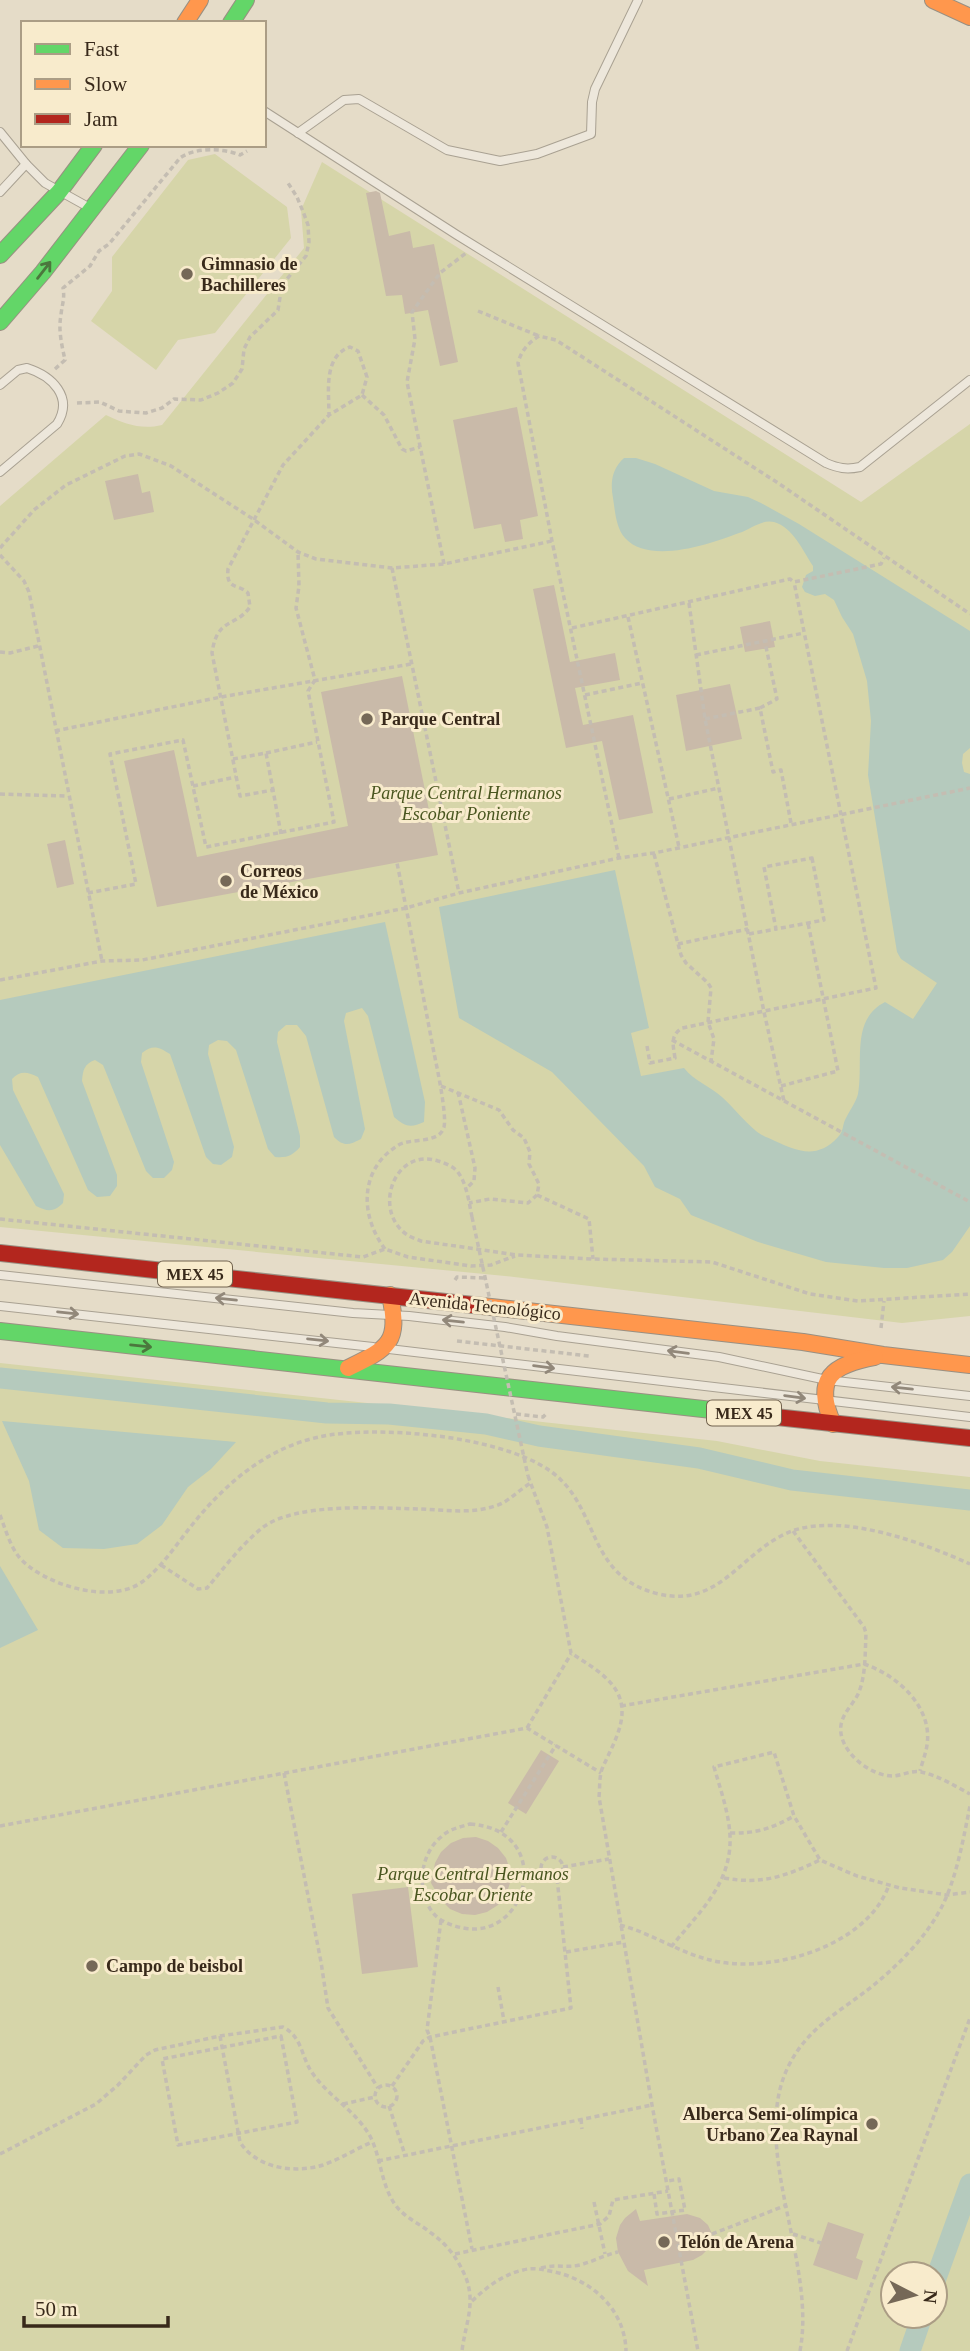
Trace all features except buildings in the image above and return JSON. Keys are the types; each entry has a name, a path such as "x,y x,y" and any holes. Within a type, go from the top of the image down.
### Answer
{"main road":[{"path":"186,21 200,0"},
{"path":"232,21 246,0"},
{"path":"933,0 970,17"},
{"path":"0,254 60,192 93,147"},
{"path":"0,322 43,272 139,147"},
{"name":"Avenida Tecnológico","path":"0,1253 803,1342 970,1365"},
{"path":"348,1368 383,1348 395,1332 390,1295"},
{"name":"MEX 45","path":"0,1331 970,1438"},
{"path":"833,1424 826,1411 827,1380 844,1364 883,1355"}],"lane":[{"path":"298,132 344,100 359,99 447,150 500,160 537,154 591,134 595,89 638,0"},
{"path":"266,112 826,463 848,470 860,467 970,380"},
{"path":"0,132 45,183 90,208"},
{"path":"0,192 26,164"},
{"path":"0,385 18,370 27,368 47,377 59,391 64,403 63,415 57,424 0,472"},
{"path":"0,1275 505,1327 719,1357 827,1380 970,1396"},
{"path":"0,1306 970,1416"}],"path":[{"path":"47,377 65,360 61,344 61,315 65,302 63,288 90,266 99,251 109,244 180,158 186,154 226,149 240,155 247,151"},
{"path":"64,403 100,402 119,411 146,413 162,408 174,399 201,400 233,383 242,369 244,349 250,337 278,310 282,285 306,256 308,225 297,197 288,183"},
{"path":"444,564 407,382 415,339 412,313 439,273 476,246"},
{"path":"478,311 539,336 556,340 778,483 970,614"},
{"path":"539,336 521,353 519,363 552,541 619,858"},
{"path":"272,790 240,796 213,665 213,645 216,635 226,623 244,615 250,607 248,593 236,587 227,577 228,569 283,465 329,415 362,395 367,377 358,351 350,347 340,350 333,359 329,382 329,415"},
{"path":"362,395 384,415 402,449 406,451 420,447"},
{"path":"0,548 34,510 57,491 125,456 139,454 171,466 298,552 316,559 392,568 444,564 552,541"},
{"path":"88,893 136,884 110,754 183,740 206,847 334,822 308,691 315,680 296,608 299,586 298,552"},
{"path":"0,555 24,582 29,592 102,961"},
{"path":"572,628 790,579 794,582 881,564 885,558"},
{"path":"392,568 459,893"},
{"path":"647,1046 650,1063 675,1058 672,1040 675,1032 682,1028 876,988 794,582"},
{"path":"689,603 705,719 784,1101"},
{"path":"628,617 679,847"},
{"path":"696,655 804,633"},
{"path":"705,719 760,708 777,699 765,641"},
{"path":"0,652 10,653 38,646"},
{"path":"55,731 221,697 411,664"},
{"path":"585,695 642,683"},
{"path":"760,708 773,772 780,770 792,824"},
{"path":"233,759 317,742"},
{"path":"266,753 281,834"},
{"path":"193,786 236,777"},
{"path":"668,799 719,788"},
{"path":"0,980 102,961 142,960 406,908 459,893 619,858 970,788"},
{"path":"0,794 68,796"},
{"path":"654,853 677,944 686,963 711,988 708,1022 715,1040 711,1061"},
{"path":"677,944 748,931 776,929 824,920 812,858 764,867 776,929"},
{"path":"397,863 441,1086 444,1127 438,1136 397,1145 384,1157 372,1174 367,1197 368,1217 374,1235 385,1249 408,1257 471,1266 491,1265 517,1255"},
{"path":"781,1086 838,1070 808,923"},
{"path":"672,1040 970,1202"},
{"path":"441,1086 499,1110 513,1130 524,1138 530,1152 529,1164 539,1184 537,1195 528,1203 490,1199 469,1203"},
{"path":"458,1091 475,1168 474,1181 465,1189"},
{"path":"527,1728 571,1653 547,1527 528,1476 486,1278 472,1217 469,1203 465,1189 456,1171 433,1159 416,1161 402,1168 391,1183 388,1201 393,1220 406,1235 421,1241 517,1255 712,1262 826,1298 884,1301 970,1294"},
{"path":"537,1195 589,1219 593,1259"},
{"path":"0,1219 363,1257 385,1249"},
{"path":"457,1277 486,1278"},
{"path":"881,1328 884,1301"},
{"path":"516,1415 543,1417"},
{"path":"0,1515 16,1554 33,1571 59,1584 95,1591 123,1591 141,1583 161,1565 218,1494 244,1472 274,1454 316,1437 348,1432 403,1432 464,1441 507,1451 536,1462 560,1478 574,1498 604,1558 617,1572 637,1586 658,1594 685,1598 703,1593 725,1580 761,1550 793,1531 810,1527 837,1526 866,1530 940,1550 970,1564"},
{"path":"161,1565 202,1590 207,1588 263,1527 278,1519 338,1509 482,1510 498,1506 531,1483"},
{"path":"793,1531 866,1633 860,1689 844,1716 841,1727 847,1749 862,1763 882,1774 895,1776 920,1771 970,1794"},
{"path":"571,1653 606,1678 617,1691 621,1706 622,1723 601,1773 599,1797 698,2351"},
{"path":"621,1706 864,1664 877,1668 896,1681 911,1695 925,1716 928,1743 920,1771"},
{"path":"0,1826 527,1728 601,1773"},
{"path":"501,1832 556,1745"},
{"path":"671,1947 724,1878 730,1833 714,1767 774,1752 794,1816 820,1860 857,1876 889,1885 947,1895 970,1892"},
{"path":"284,1773 328,2008 378,2088"},
{"path":"800,2351 803,2312 777,2149 775,2122 779,2092 788,2067 803,2043 820,2024 874,1984 918,1942 947,1895 970,1806"},
{"path":"730,1833 747,1834 773,1828 794,1816"},
{"path":"478,1825 501,1832 514,1844 523,1859 526,1877 522,1894 513,1909 499,1921 484,1928 456,1927 441,1920 426,1900 422,1882 424,1864 430,1849 440,1837 454,1828 478,1825"},
{"path":"553,1857 560,1860 563,1867 557,1878 549,1879 543,1875 543,1861 553,1857"},
{"path":"563,1867 609,1859"},
{"path":"724,1878 761,1881 782,1877 820,1860"},
{"path":"392,2087 423,2042 430,2037 571,2008 557,1878"},
{"path":"620,1926 635,1929 671,1947 712,1961 751,1964 797,1956 849,1934 879,1905 889,1885"},
{"path":"441,1920 427,2030 472,2249"},
{"path":"566,1952 624,1942"},
{"path":"498,1987 505,2021"},
{"path":"847,2351 970,2018"},
{"path":"0,2154 96,2104 118,2085 146,2054 155,2049 283,2027 292,2032 301,2046 309,2069 359,2121 372,2142 385,2186 395,2206 455,2254 467,2281 472,2301 462,2351"},
{"path":"220,2036 238,2133 245,2150 258,2160 291,2169 323,2165 372,2142"},
{"path":"281,2036 298,2122 238,2133 178,2145 162,2059 281,2036"},
{"path":"385,2085 396,2092 396,2099 389,2106 379,2104 375,2097 378,2088 385,2085"},
{"path":"342,2104 375,2097"},
{"path":"378,2161 652,2105"},
{"path":"389,2106 405,2155"},
{"path":"580,2119 582,2129"},
{"path":"654,2193 657,2214 685,2210 679,2179 667,2181"},
{"path":"455,2254 600,2224 609,2216 613,2200 668,2191"},
{"path":"594,2202 605,2254"},
{"path":"712,2234 787,2205"},
{"path":"792,2234 821,2243"},
{"path":"472,2301 491,2284 523,2270 553,2265 570,2267 618,2252"},
{"path":"539,2268 566,2275 586,2284 602,2296 613,2309 623,2330 626,2351"}],"green space":[{"name":"Gimnasio de Bachilleres","path":"215,154 287,207 291,238 215,333 178,340 156,370 91,321 112,291 112,257 188,160"},
{"name":"Parque Central Hermanos Escobar Poniente","path":"322,162 861,502 970,424 970,1316 902,1323 505,1276 0,1227 0,506 106,415 133,425 162,425 304,248 301,210"},
{"name":"Parque Central Hermanos Escobar Oriente","path":"0,1363 717,1441 820,1461 970,1477 970,2351 0,2351"}],"shaded area":[{"path":"624,458 636,458 655,464 714,491 748,497 761,503 970,631 970,748 963,754 962,763 964,772 970,774 970,1226 943,1260 907,1268 826,1262 758,1242 691,1215 680,1199 655,1187 644,1166 552,1072 459,1018 439,907 615,870 649,1028 631,1033 641,1076 684,1068 722,1097 761,1134 792,1148 815,1151 830,1144 840,1135 857,1097 861,1043 867,1019 885,1002 913,1019 937,983 901,959 897,952 868,775 871,721 867,681 853,634 834,600 825,594 815,596 805,592 802,587 806,575 813,571 813,566 792,534 774,522 761,523 697,547 680,550 649,550 636,546 625,538 620,529 612,492 614,471"},
{"path":"385,922 425,1102 424,1122 408,1126 394,1117 368,1016 362,1008 346,1013 344,1021 365,1129 361,1139 347,1144 334,1137 306,1036 297,1025 286,1025 278,1032 277,1042 300,1136 300,1147 283,1157 275,1157 268,1149 236,1050 227,1041 218,1040 209,1045 208,1054 234,1147 232,1157 221,1165 213,1164 206,1157 170,1054 153,1048 142,1053 141,1062 174,1162 172,1170 164,1178 153,1178 146,1171 103,1065 95,1060 88,1063 82,1081 117,1175 117,1186 110,1196 97,1197 88,1190 38,1077 21,1073 12,1079 13,1090 64,1194 63,1203 57,1208 47,1210 36,1206 0,1145 0,1000"},
{"path":"2,1421 236,1442 211,1469 188,1487 162,1525 137,1544 104,1549 63,1548 39,1530 29,1481"},
{"path":"0,1566 38,1630 0,1648"}],"waterway":[{"path":"0,1378 327,1413 389,1414 486,1424 539,1436 699,1458 792,1480 970,1500"},
{"path":"943,2260 970,2184"},
{"path":"910,2351 917,2330"}],"traffic: fast":[{"path":"232,21 246,0"},
{"path":"0,255 59,192 93,147"},
{"path":"0,322 43,272 139,147"},
{"path":"0,1331 730,1412"}],"traffic: slow":[{"path":"186,21 200,0"},
{"path":"933,0 970,17"},
{"path":"348,1368 373,1355 388,1342 393,1324 390,1295"},
{"path":"473,1305 803,1342 970,1365"},
{"path":"833,1424 825,1395 830,1376 847,1364 875,1357"}],"traffic: jam":[{"path":"0,1253 473,1305"},
{"path":"730,1412 970,1438"}],"place":[{"name":"Gimnasio de Bachilleres","path":"187,274"},
{"name":"Parque Central","path":"367,719"},
{"name":"Correos de México","path":"226,881"},
{"name":"Campo de beisbol","path":"92,1966"},
{"name":"Alberca Semi-olímpica Urbano Zea Raynal","path":"872,2124"},
{"name":"Telón de Arena","path":"664,2242"}]}
